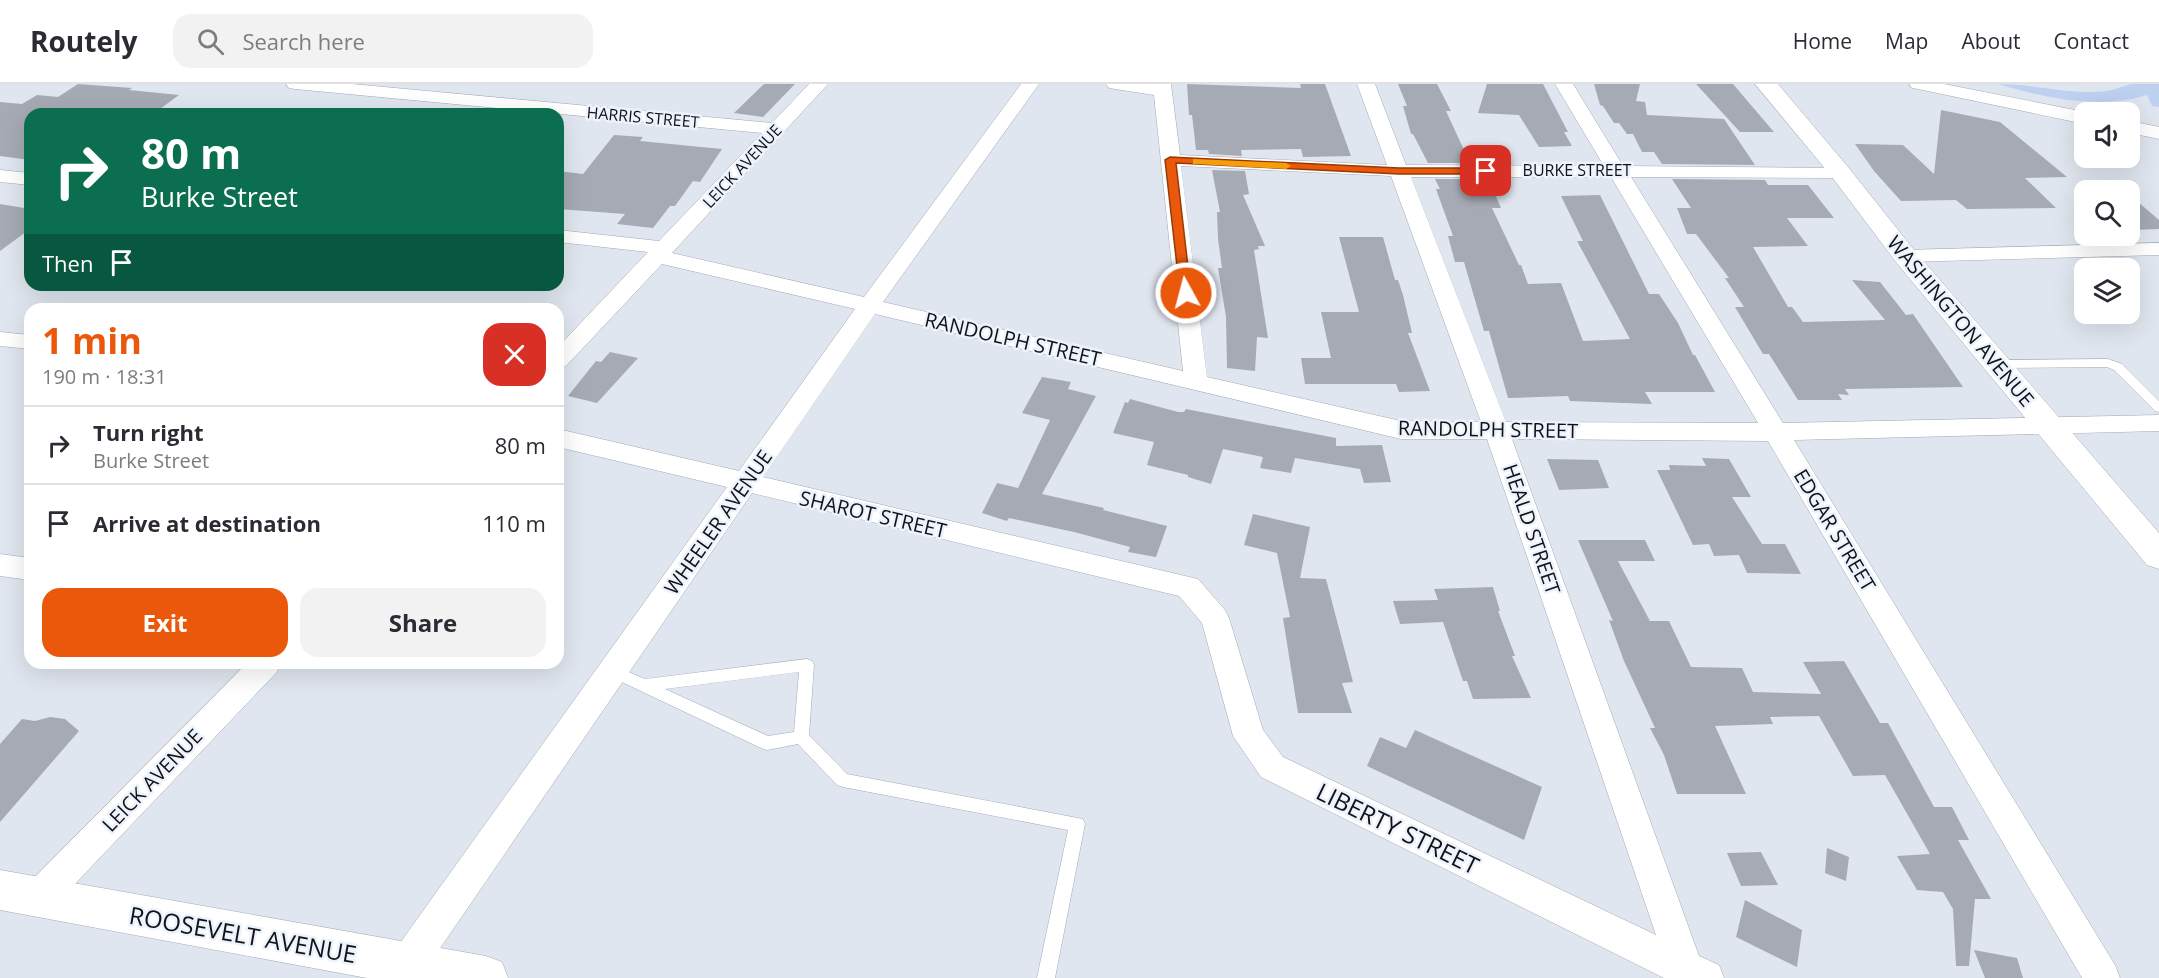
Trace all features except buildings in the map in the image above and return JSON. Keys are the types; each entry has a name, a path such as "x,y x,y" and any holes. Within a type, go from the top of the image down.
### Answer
{"street":[{"name":"HARRIS STREET","path":"294,84 551,108"},
{"name":"LEICK AVENUE","path":"564,355 819,84"},
{"name":"WHEELER AVENUE","path":"408,963 869,306 1030,84"},
{"path":"1115,84 1162,88 1196,382"},
{"name":"HEALD STREET","path":"1366,84 1497,431 1691,974"},
{"name":"EDGAR STREET","path":"1564,84 1776,432 2102,978"},
{"name":"WASHINGTON AVENUE","path":"1766,84 1840,172 1905,256 2159,556"},
{"path":"1918,84 2074,116"},
{"name":"HARRIS STREET","path":"564,109 776,129"},
{"path":"2140,130 2159,133"},
{"name":"BURKE STREET","path":"1170,160 1399,171 1840,172"},
{"path":"0,176 24,178"},
{"name":"RANDOLPH STREET","path":"564,237 661,252 869,306 1401,430 1776,432 2159,423"},
{"path":"1905,256 2159,249"},
{"path":"0,339 24,341"},
{"name":"SHAROT STREET","path":"564,439 1188,587"},
{"path":"0,565 24,568"},
{"name":"LIBERTY STREET","path":"1188,587 1215,618 1249,736 1272,767 1691,974"},
{"name":"LEICK AVENUE","path":"19,894 260,669"},
{"name":"ROOSEVELT AVENUE","path":"19,894 486,978"}],"lane":[{"path":"1997,364 2109,363 2118,367 2159,408"},
{"path":"646,685 807,665 801,737 843,780 1077,824 1046,978"},
{"path":"612,671 767,742 801,737"}],"shaded area":[{"path":"1998,84 2091,92 2112,90 2131,84 2159,84 2159,107 2152,106 2147,95 2110,102 2091,102 2034,94"}],"slow traffic":[{"path":"1196,162 1286,166"}],"route":[{"path":"1186,293 1170,160 1399,171 1486,171"}]}
